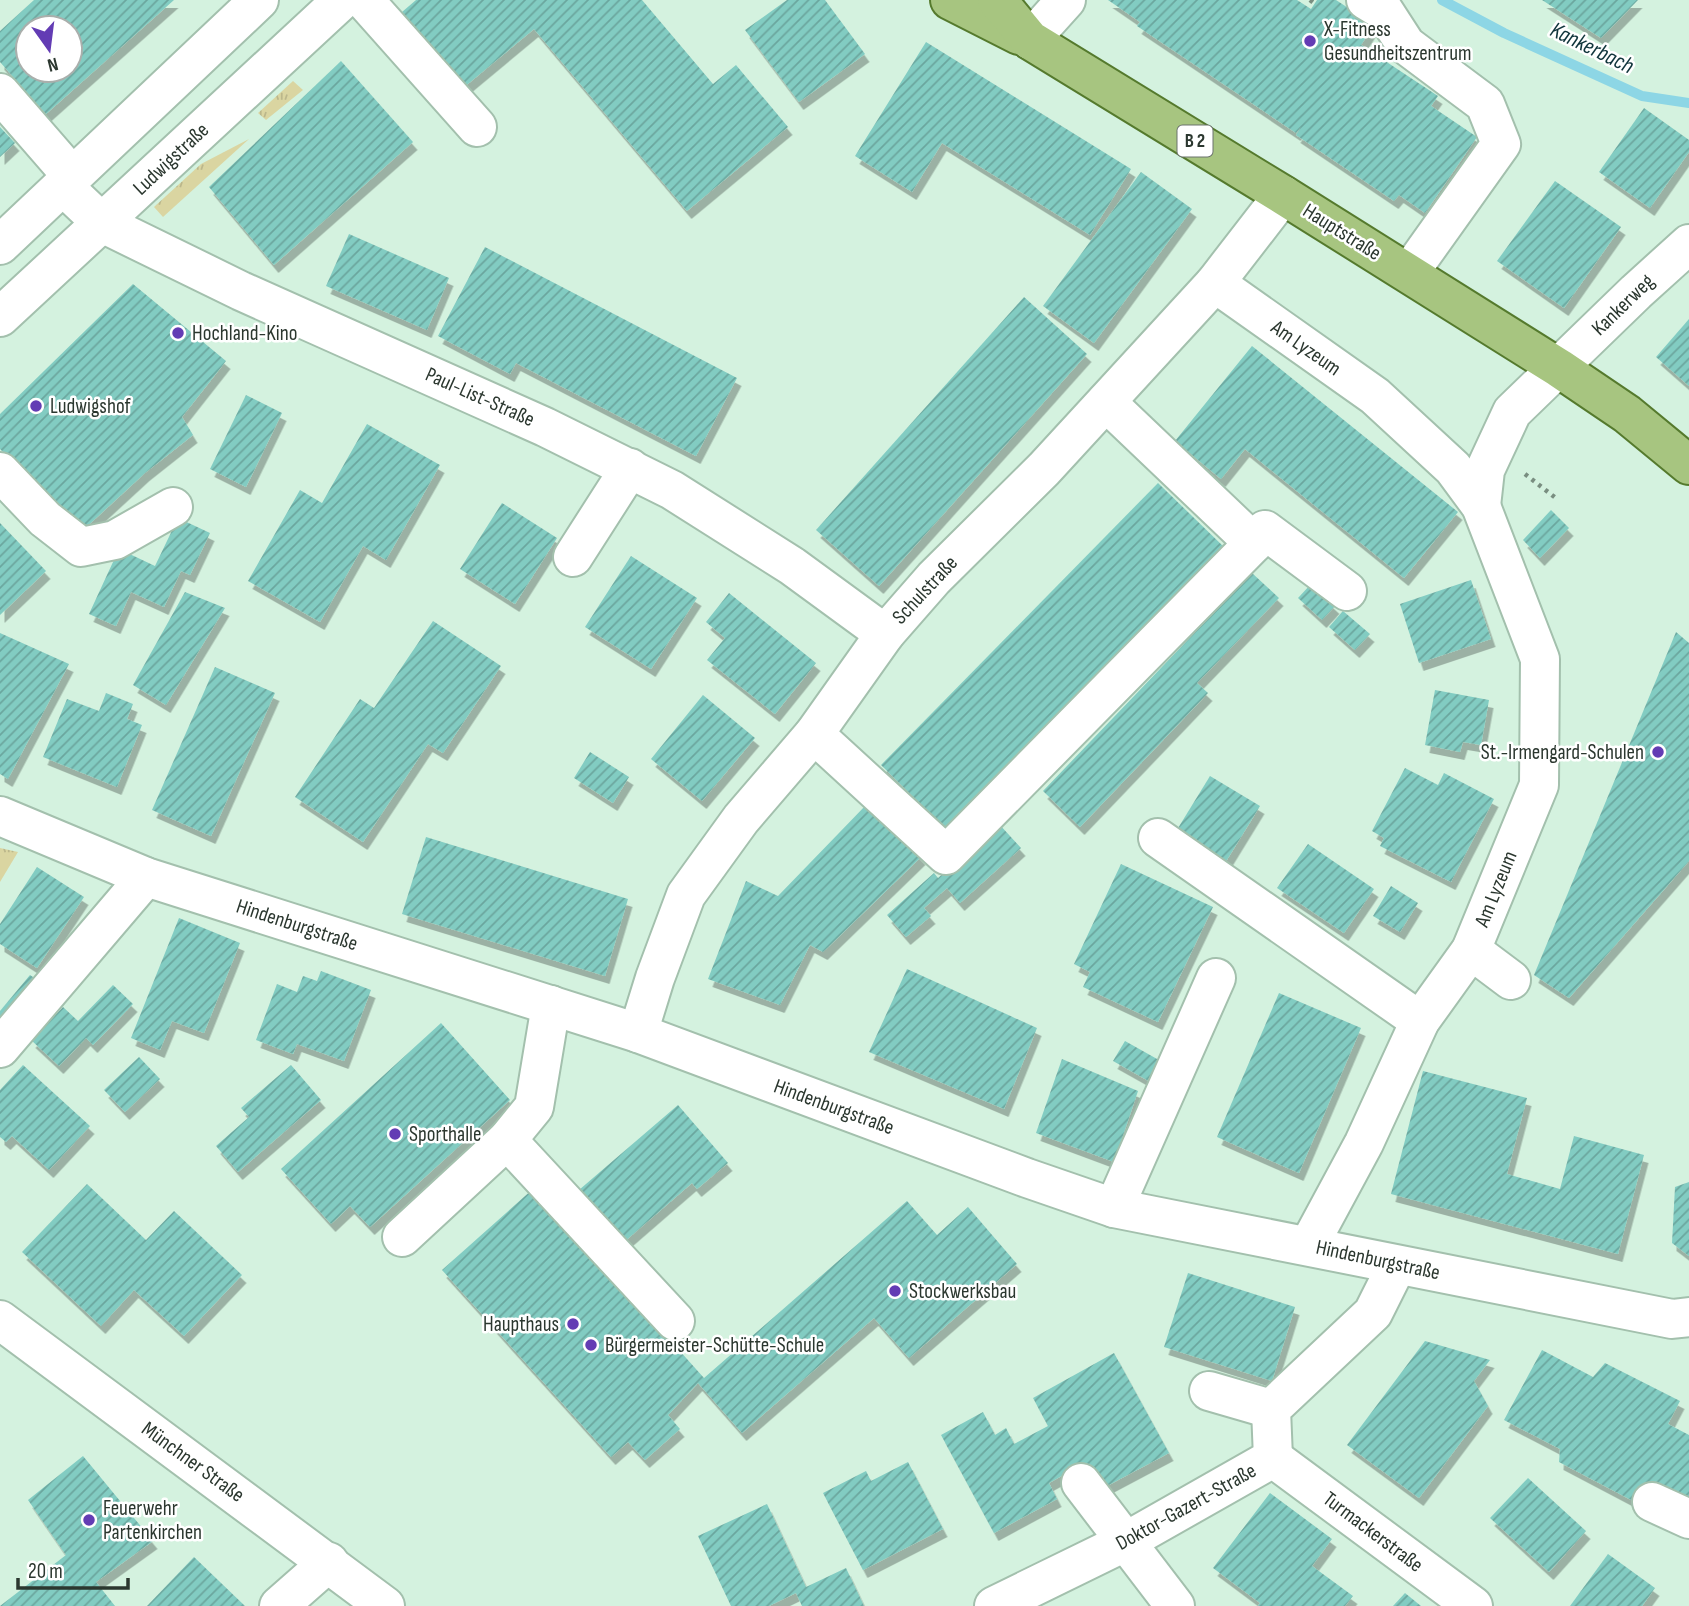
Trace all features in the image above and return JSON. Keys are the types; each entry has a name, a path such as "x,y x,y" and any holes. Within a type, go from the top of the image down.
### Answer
{"main road":[{"name":"B 2","path":"950,0 1030,40"},
{"name":"Hauptstraße","path":"997,0 1030,40 1559,368 1627,414 1689,465"}],"street":[{"path":"0,245 259,0"},
{"name":"Ludwigstraße","path":"0,317 342,0"},
{"path":"364,0 477,127"},
{"path":"1030,40 1066,0"},
{"path":"1366,0 1384,11 1406,45 1485,104 1501,144 1409,274"},
{"name":"Paul-List-Straße","path":"0,93 102,223 241,291 545,427 672,490 792,566 885,634"},
{"name":"Schulstraße","path":"639,1033 655,978 686,895 741,819 814,734 885,634 934,578 1044,470 1215,283 1283,195"},
{"name":"Kankerweg","path":"1559,368 1689,244"},
{"name":"Am Lyzeum","path":"1215,283 1375,396 1454,468 1481,506 1540,659 1539,785 1471,950 1420,1021 1364,1143 1309,1245"},
{"name":"Am Lyzeum","path":"1481,506 1485,470 1512,412 1559,368"},
{"path":"1106,402 1254,543"},
{"path":"573,557 630,468"},
{"path":"0,472 45,519 81,547 115,540 173,508"},
{"path":"814,734 946,855 1265,530 1347,591"},
{"name":"Hindenburgstraße","path":"0,816 146,877 639,1033 686,1053 1114,1208 1309,1245 1683,1327"},
{"path":"1158,838 1420,1021"},
{"path":"0,1048 146,877"},
{"path":"1471,950 1511,980"},
{"path":"1114,1208 1216,978"},
{"path":"402,1237 507,1140 534,1107 551,1005"},
{"path":"507,1140 675,1321"},
{"path":"1209,1391 1271,1409 1373,1312 1397,1265"},
{"name":"Münchner Straße","path":"0,1320 329,1562 384,1606"},
{"name":"Doktor-Gazert-Straße","path":"994,1606 1125,1542 1273,1458 1271,1409"},
{"name":"Turmackerstraße","path":"1273,1458 1473,1606"},
{"path":"1081,1483 1175,1606"},
{"path":"1651,1502 1689,1519"},
{"path":"279,1606 329,1562"}],"path":[{"path":"1310,0 1315,4"}],"green space":[{"path":"293,81 303,90 266,120 258,113"},
{"path":"249,139 163,217 154,207 201,164"},
{"path":"0,848 18,852 0,882"}],"building":[{"path":"34,0 174,0 84,80 84,14 19,14"},
{"path":"416,0 642,0 713,84 736,65 788,127 687,211 534,29 457,93 395,18"},
{"path":"787,0 825,0 865,54 799,102 745,30"},
{"path":"1108,0 1297,0 1311,9 1317,0 1336,0 1374,25 1361,45 1438,96 1431,106 1477,137 1425,213 1399,195 1394,201 1296,135 1301,127 1296,133 1137,26 1140,22"},
{"path":"1542,0 1638,0 1601,38"},
{"path":"14,18 14,78 0,62 0,31"},
{"path":"926,42 1131,169 1090,235 942,143 912,192 855,156"},
{"path":"341,61 413,142 274,265 209,187"},
{"path":"19,84 80,84 46,114"},
{"path":"1644,108 1689,140 1689,152 1650,208 1599,172"},
{"path":"0,127 15,143 0,157"},
{"path":"1141,172 1192,209 1094,343 1043,306"},
{"path":"1555,181 1621,227 1564,308 1497,261"},
{"path":"349,234 449,278 427,330 326,286"},
{"path":"485,247 737,378 696,456 516,363 510,374 438,336"},
{"path":"133,284 226,361 182,417 193,435 145,473 82,531 0,449 0,414"},
{"path":"1024,297 1087,354 879,586 816,530"},
{"path":"1689,319 1689,386 1656,357"},
{"path":"1252,346 1458,512 1404,578 1245,449 1221,479 1175,441"},
{"path":"246,395 282,413 246,487 210,469"},
{"path":"367,424 440,465 386,560 363,546 320,622 248,581 300,490 322,503"},
{"path":"1158,483 1225,548 948,831 881,765"},
{"path":"502,503 557,538 515,604 460,569"},
{"path":"1551,510 1569,528 1540,558 1523,540"},
{"path":"178,518 210,533 190,575 181,571 164,607 131,592 116,626 89,614 119,549 155,566"},
{"path":"0,523 46,571 0,615"},
{"path":"631,556 697,598 651,669 585,627"},
{"path":"1252,573 1279,598 1197,683 1208,693 1080,827 1043,791"},
{"path":"1471,580 1491,639 1419,663 1400,604"},
{"path":"1311,584 1335,606 1322,620 1298,598"},
{"path":"185,592 225,608 166,705 133,685"},
{"path":"729,593 816,663 775,714 707,660 725,638 706,622"},
{"path":"1343,611 1370,634 1355,650 1329,627"},
{"path":"433,621 501,666 443,753 428,744 363,842 295,797 360,699 374,708"},
{"name":"St.-Irmengard-Schulen","path":"1676,632 1689,643 1689,861 1569,998 1534,975"},
{"path":"0,633 69,664 8,779 0,774"},
{"path":"215,667 275,693 211,836 152,810"},
{"path":"1435,690 1489,700 1481,745 1463,742 1460,752 1425,745"},
{"path":"106,693 133,704 127,719 142,725 117,787 43,757 67,699 99,711"},
{"path":"703,695 755,738 702,801 651,759"},
{"path":"590,752 629,777 613,803 574,778"},
{"path":"1405,768 1438,785 1444,773 1494,799 1451,882 1380,846 1384,838 1372,831"},
{"path":"1210,776 1260,806 1225,863 1175,833"},
{"path":"868,803 921,857 823,952 810,945 780,1005 708,979 746,881 778,896"},
{"path":"999,824 1021,848 960,903 947,888 924,908 931,916 906,937 887,915 934,873 938,878"},
{"path":"426,837 628,899 605,976 402,914"},
{"path":"1308,844 1374,889 1344,933 1277,888"},
{"path":"1121,864 1213,907 1158,1022 1083,987 1090,972 1074,964"},
{"path":"37,867 84,897 37,968 0,944 0,924"},
{"path":"1391,886 1418,903 1400,932 1373,916"},
{"path":"179,918 240,943 204,1033 172,1021 160,1050 131,1038"},
{"path":"907,969 1037,1028 1004,1109 869,1052"},
{"path":"321,971 371,990 344,1061 297,1044 293,1054 256,1040 277,984 297,992 303,976 317,981"},
{"path":"30,975 46,986 0,1043 0,1011"},
{"path":"113,985 133,1004 93,1045 86,1038 59,1066 31,1040 63,1007 78,1021"},
{"path":"1279,993 1361,1028 1299,1173 1217,1137"},
{"name":"Sporthalle","path":"441,1023 510,1100 370,1227 350,1206 331,1224 281,1169"},
{"path":"1125,1041 1166,1064 1154,1084 1113,1061"},
{"path":"139,1057 160,1079 125,1112 104,1090"},
{"path":"1062,1059 1138,1091 1114,1162 1036,1133"},
{"path":"23,1065 90,1126 49,1170 12,1136 6,1142 0,1137 0,1090"},
{"path":"291,1065 321,1100 238,1172 216,1146 249,1117 241,1108"},
{"path":"1423,1071 1527,1098 1507,1174 1560,1189 1574,1136 1644,1155 1618,1254 1391,1194"},
{"path":"678,1105 728,1163 697,1189 692,1183 624,1242 579,1190"},
{"path":"1689,1182 1689,1256 1672,1243 1675,1187"},
{"path":"87,1184 146,1240 174,1211 242,1275 184,1336 134,1290 101,1326 22,1252"},
{"path":"534,1188 704,1378 907,1201 937,1235 968,1207 1017,1264 909,1358 874,1318 742,1433 698,1383 668,1415 680,1429 645,1460 628,1442 611,1457 442,1270"},
{"path":"1188,1273 1295,1307 1272,1381 1164,1347"},
{"path":"1425,1341 1490,1360 1474,1381 1488,1406 1419,1498 1347,1445"},
{"path":"1542,1350 1593,1377 1605,1363 1680,1401 1668,1424 1689,1435 1689,1505 1645,1482 1635,1502 1559,1462 1560,1449 1504,1420"},
{"path":"1114,1353 1169,1453 1105,1487 1090,1479 1083,1464 1049,1483 1057,1499 994,1533 941,1435 983,1412 995,1435 1006,1428 1014,1444 1048,1426 1033,1398"},
{"name":"Feuerwehr Partenkirchen","path":"83,1456 153,1541 96,1582 115,1606 0,1606 66,1555 28,1500"},
{"path":"908,1462 943,1529 863,1570 823,1493 866,1471 871,1481"},
{"path":"1528,1478 1586,1531 1549,1572 1490,1518"},
{"path":"1270,1493 1332,1539 1312,1566 1353,1596 1345,1606 1258,1606 1260,1603 1213,1568"},
{"path":"767,1504 806,1587 846,1568 864,1606 802,1606 796,1593 769,1606 731,1606 698,1536"},
{"path":"1608,1554 1655,1588 1642,1606 1570,1606"},
{"path":"194,1557 245,1606 147,1606"},
{"path":"1405,1593 1421,1606 1393,1606"}],"waterway":[{"name":"Kankerbach","path":"1442,0 1504,33 1642,96 1689,103"}],"place":[{"name":"X-Fitness Gesundheitszentrum","path":"1310,41"},
{"name":"Hochland-Kino","path":"178,333"},
{"name":"Ludwigshof","path":"36,406"},
{"name":"St.-Irmengard-Schulen","path":"1658,752"},
{"name":"Sporthalle","path":"395,1134"},
{"name":"Stockwerksbau","path":"895,1291"},
{"name":"Haupthaus","path":"573,1324"},
{"name":"Bürgermeister-Schütte-Schule","path":"591,1345"},
{"name":"Feuerwehr Partenkirchen","path":"89,1520"}]}
